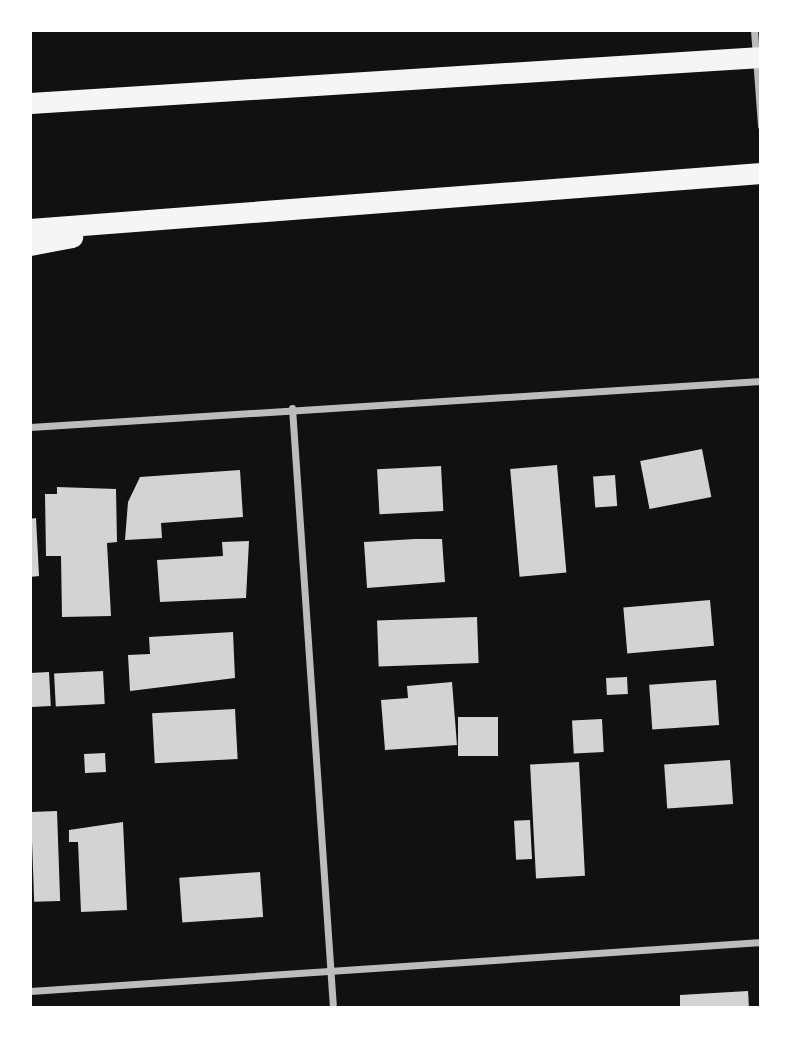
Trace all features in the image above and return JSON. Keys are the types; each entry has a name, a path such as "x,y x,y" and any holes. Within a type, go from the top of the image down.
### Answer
{"highway":[{"path":"30,103 761,57"},
{"path":"30,97 77,100"},
{"path":"30,229 761,173"},
{"path":"30,246 172,217"}],"street":[{"path":"754,30 761,126"},
{"path":"30,427 292,408 761,381"},
{"path":"292,408 333,1008"},
{"path":"30,991 761,942"}],"building":[{"path":"702,449 711,497 650,509 640,461"},
{"path":"557,465 566,573 520,577 510,469"},
{"path":"441,466 443,511 379,514 377,469"},
{"path":"240,470 243,517 161,523 162,538 125,540 128,502 140,477"},
{"path":"615,475 617,506 595,507 593,477"},
{"path":"57,487 116,489 117,542 107,543 111,616 62,617 61,556 46,556 45,494 57,494"},
{"path":"36,518 39,576 30,577 30,519"},
{"path":"442,539 445,582 367,588 364,542"},
{"path":"249,541 246,598 160,602 157,560 223,556 222,542"},
{"path":"710,600 714,646 627,653 623,608"},
{"path":"477,617 479,663 379,666 377,620"},
{"path":"233,632 235,678 130,691 128,655 150,654 149,637"},
{"path":"103,671 105,704 56,707 54,674"},
{"path":"49,672 51,706 32,707 30,673"},
{"path":"627,677 628,694 607,695 606,678"},
{"path":"716,680 719,725 652,730 649,685"},
{"path":"452,682 457,745 385,750 381,700 408,698 407,686"},
{"path":"235,709 238,759 155,763 152,713"},
{"path":"458,717 498,717 498,756 458,756"},
{"path":"602,719 604,752 574,754 572,721"},
{"path":"105,753 106,772 85,773 84,754"},
{"path":"730,760 733,804 667,808 664,765"},
{"path":"579,762 585,876 536,878 530,765"},
{"path":"57,811 60,901 34,902 31,812"},
{"path":"530,820 532,859 516,860 514,821"},
{"path":"123,822 127,910 81,912 78,842 69,842 69,830"},
{"path":"260,872 263,917 182,923 179,878"},
{"path":"748,991 749,1008 680,1008 680,995"}]}
